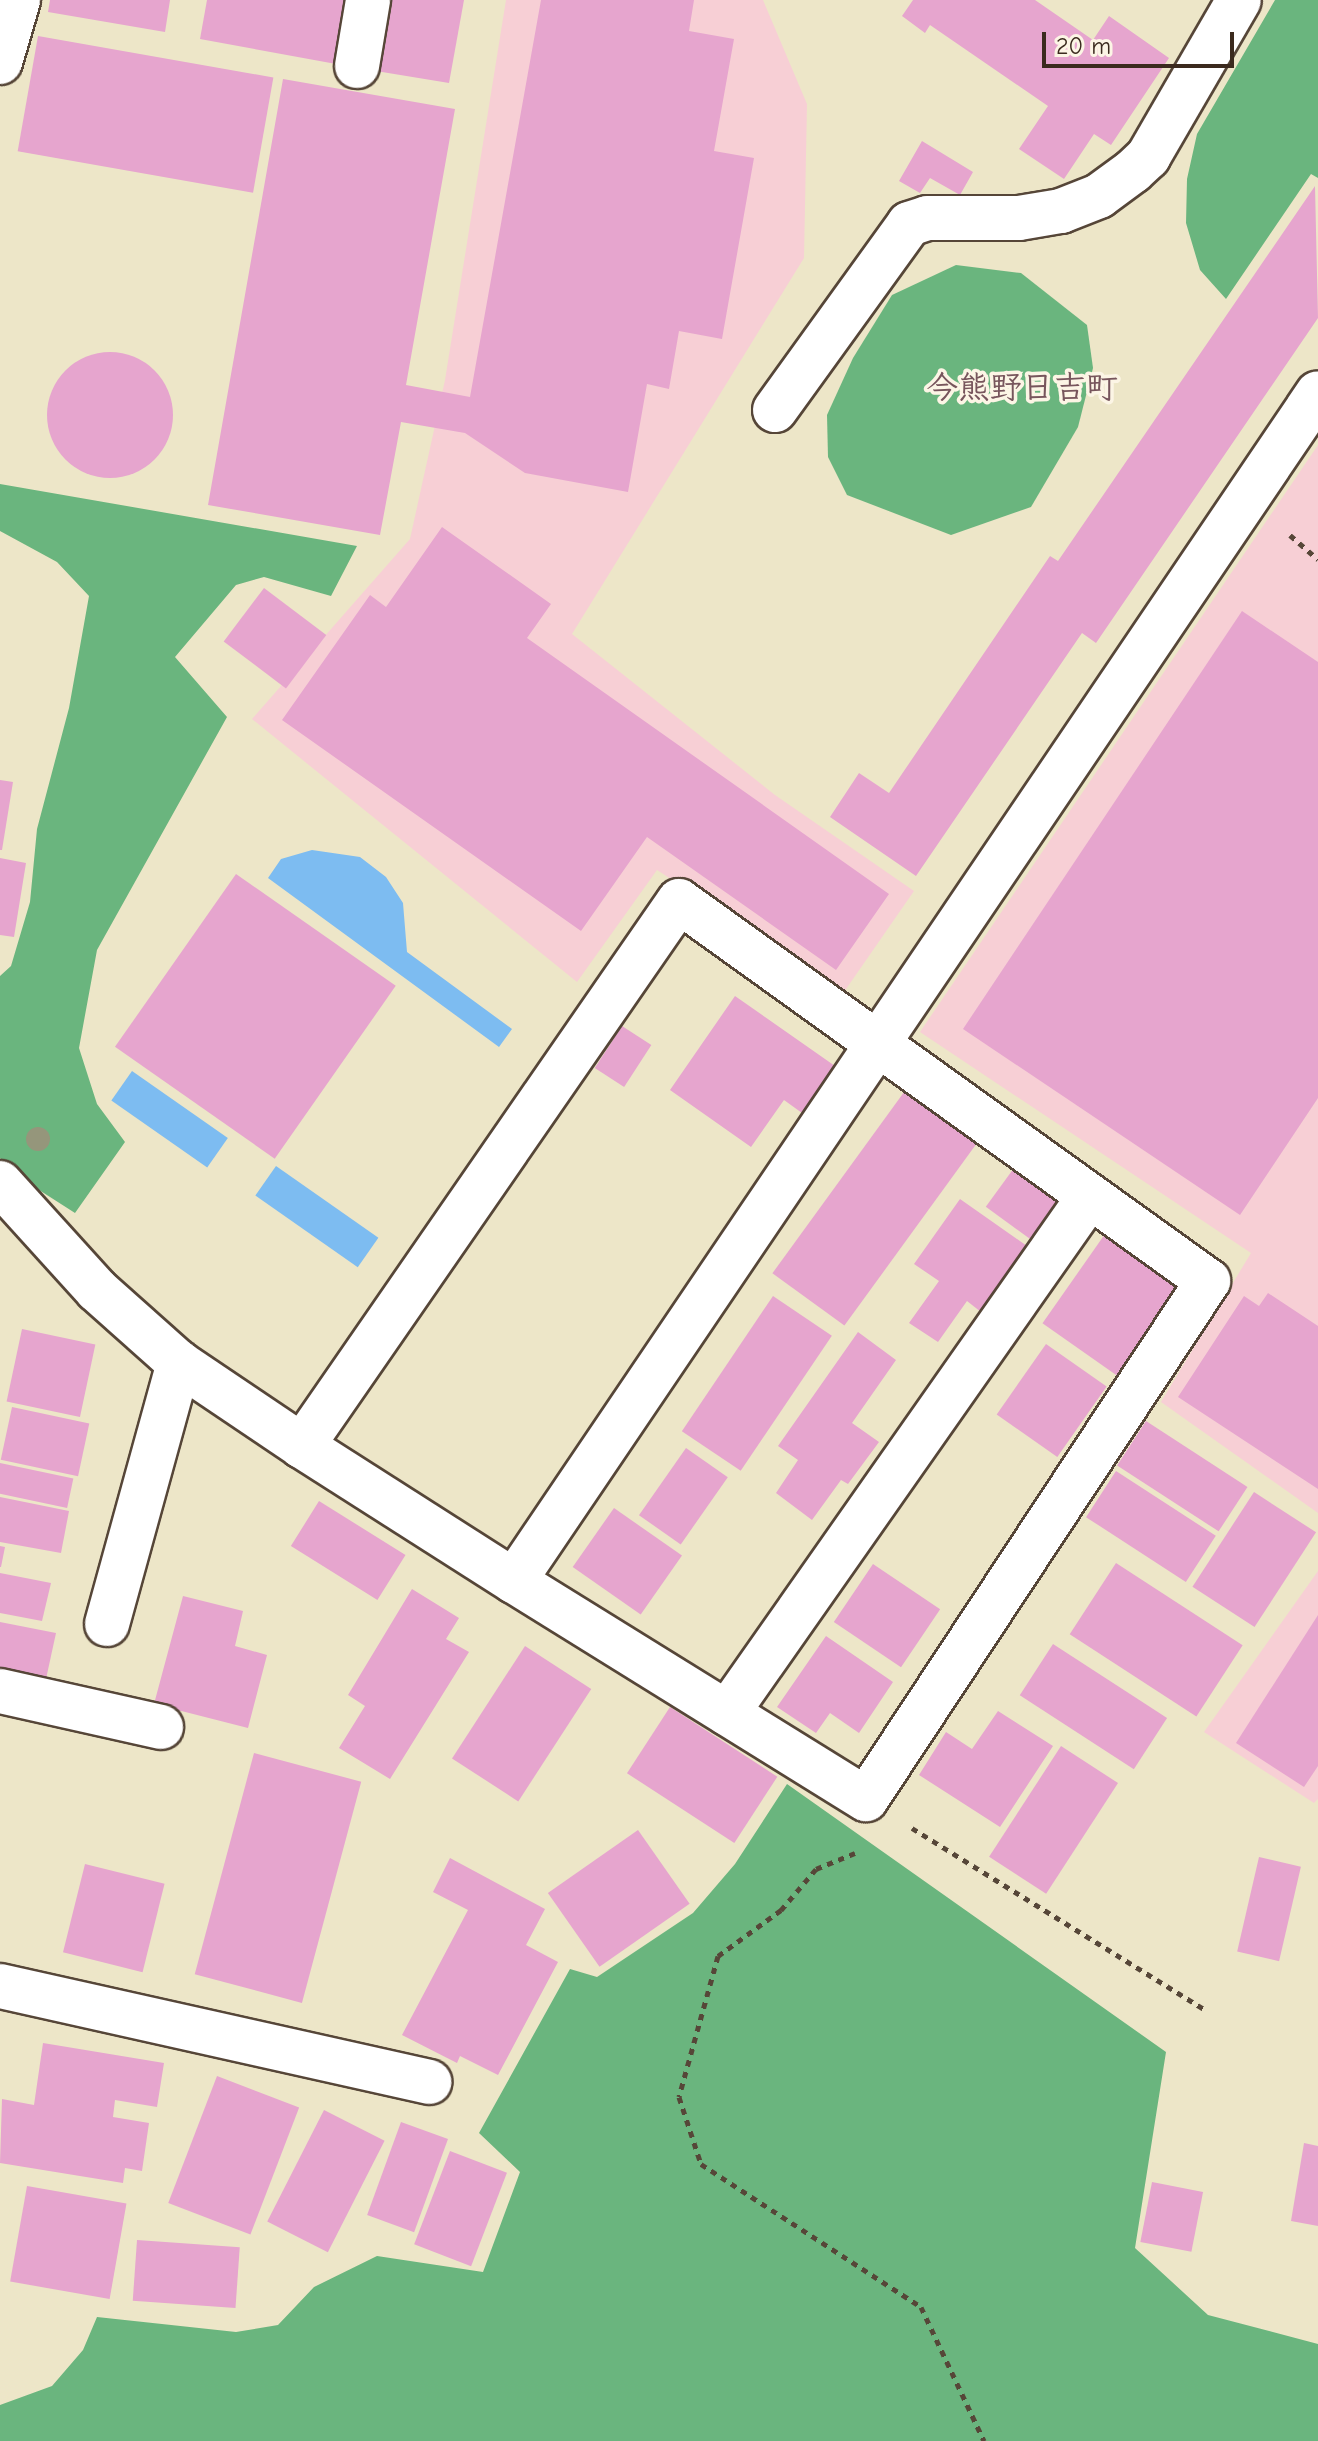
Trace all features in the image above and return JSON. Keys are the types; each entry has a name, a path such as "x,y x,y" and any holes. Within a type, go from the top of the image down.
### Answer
{"street":[{"path":"357,66 368,0"},
{"path":"775,410 909,224 927,218 1019,218 1061,211 1099,196 1133,171 1148,157 1239,0"},
{"path":"514,1581 1318,393"},
{"path":"0,1183 97,1290 179,1363 302,1446 514,1581 866,1799 1208,1281 679,901 302,1446"},
{"path":"727,1713 1089,1197"},
{"path":"107,1624 179,1363"},
{"path":"0,1691 161,1727"},
{"path":"0,1986 429,2082"}],"path":[{"path":"984,2441 921,2307 701,2164 679,2097 718,1956 781,1910 816,1869 854,1856 866,1799 1207,2011"}],"shaded area":[{"path":"506,0 763,0 807,104 804,258 572,634 775,795 914,891 844,992 657,870 577,982 252,719 410,539 445,380"},
{"path":"1318,445 1318,1513 1161,1402 1251,1253 920,1032"},
{"path":"1318,1571 1318,1799 1314,1803 1204,1732"}],"green space":[{"path":"1275,0 1318,0 1318,178 1311,174 1226,299 1200,270 1186,223 1187,179 1197,134"},
{"path":"956,265 1021,273 1087,325 1093,368 1078,427 1031,507 951,535 847,495 828,457 827,415 853,358 892,295"},
{"path":"0,484 357,546 331,596 264,577 236,585 175,657 227,717 97,950 79,1048 97,1104 125,1142 75,1213 11,1172 0,1158 0,976 11,966 30,902 37,829 69,708 89,596 57,562 0,531"},
{"path":"787,1784 1166,2052 1135,2248 1208,2315 1318,2344 1318,2441 0,2441 0,2405 52,2386 83,2350 97,2317 236,2332 278,2325 314,2287 377,2256 483,2272 520,2172 479,2133 570,1969 597,1977 693,1913 735,1864"}],"water":[{"path":"312,850 360,857 386,877 403,903 407,952 512,1029 499,1047 268,878 281,859"},
{"path":"132,1071 228,1138 207,1168 111,1100"},
{"path":"276,1166 378,1238 358,1267 255,1195"}],"building":[{"path":"50,0 170,0 165,32 48,12"},
{"path":"207,0 347,0 336,64 200,39"},
{"path":"388,0 464,0 449,83 376,71"},
{"path":"541,0 694,0 689,31 734,39 714,151 754,158 722,339 679,331 669,389 647,384 628,492 525,473 465,433 401,422 380,535 208,505 283,79 455,109 406,385 470,397"},
{"path":"913,0 1035,0 1093,40 1109,16 1169,58 1111,145 1094,134 1064,179 1019,149 1048,106 930,25 925,33 902,16"},
{"path":"38,36 273,78 253,193 18,151"},
{"path":"922,141 973,172 960,195 930,178 920,193 899,181"},
{"path":"1315,186 1318,318 1096,643 1082,633 916,876 830,817 859,773 889,793 1050,556 1058,561"},
{"path":"110,352 134,357 154,371 168,391 173,415 168,439 154,459 134,473 110,478 86,473 66,459 52,439 47,415 52,391 66,371 86,357"},
{"path":"442,527 551,604 527,638 889,894 836,970 647,837 581,931 282,720 370,595 386,607"},
{"path":"264,588 326,635 286,688 224,642"},
{"path":"1242,611 1318,662 1318,1098 1240,1215 963,1029"},
{"path":"0,780 13,782 2,850 0,850"},
{"path":"0,858 26,863 14,937 0,935"},
{"path":"236,874 396,986 275,1159 115,1047"},
{"path":"735,996 835,1066 802,1113 784,1100 751,1147 670,1090"},
{"path":"622,1026 651,1045 624,1087 595,1068"},
{"path":"907,1088 979,1140 844,1326 772,1273"},
{"path":"1014,1168 1060,1202 1032,1240 986,1207"},
{"path":"960,1199 1027,1246 981,1312 967,1301 938,1342 909,1323 939,1281 914,1264"},
{"path":"1105,1234 1181,1287 1119,1377 1042,1323"},
{"path":"1268,1293 1318,1326 1318,1489 1178,1397 1244,1296 1259,1306"},
{"path":"773,1296 832,1336 741,1471 682,1431"},
{"path":"22,1329 95,1345 80,1417 7,1401"},
{"path":"858,1332 896,1360 852,1423 879,1442 848,1484 841,1480 812,1520 776,1493 798,1460 778,1446"},
{"path":"1046,1344 1107,1386 1057,1457 997,1414"},
{"path":"12,1407 89,1423 78,1476 1,1460"},
{"path":"1146,1421 1247,1487 1219,1531 1117,1465"},
{"path":"686,1448 728,1477 681,1544 639,1515"},
{"path":"0,1463 73,1479 67,1508 0,1494"},
{"path":"1116,1471 1216,1536 1186,1582 1086,1517"},
{"path":"1254,1492 1316,1532 1255,1627 1192,1587"},
{"path":"0,1497 69,1511 61,1553 0,1542"},
{"path":"319,1501 406,1555 377,1600 291,1546"},
{"path":"614,1508 682,1556 641,1615 573,1567"},
{"path":"0,1546 5,1547 1,1567 0,1567"},
{"path":"1116,1563 1243,1645 1196,1717 1070,1634"},
{"path":"873,1564 940,1609 901,1667 834,1622"},
{"path":"0,1573 51,1583 42,1621 0,1613"},
{"path":"412,1589 459,1618 446,1639 469,1652 390,1779 339,1748 365,1706 348,1695"},
{"path":"183,1596 243,1611 235,1646 267,1655 248,1728 154,1704"},
{"path":"1318,1615 1318,1766 1304,1787 1236,1743"},
{"path":"0,1622 56,1633 46,1679 0,1669"},
{"path":"826,1636 893,1682 859,1733 830,1713 816,1733 777,1707"},
{"path":"1053,1644 1167,1718 1134,1769 1020,1695"},
{"path":"525,1646 591,1689 518,1801 452,1758"},
{"path":"670,1707 777,1777 734,1843 627,1773"},
{"path":"998,1711 1053,1746 1000,1827 919,1775 946,1732 972,1749"},
{"path":"1061,1746 1118,1783 1046,1894 989,1857"},
{"path":"254,1753 361,1782 302,2003 195,1974"},
{"path":"638,1830 690,1904 600,1967 548,1893"},
{"path":"1259,1857 1301,1867 1279,1961 1237,1952"},
{"path":"450,1858 545,1909 526,1945 558,1962 498,2075 460,2056 457,2063 402,2035 468,1910 433,1892"},
{"path":"85,1864 165,1884 143,1972 63,1952"},
{"path":"43,2043 164,2063 157,2107 115,2100 113,2117 149,2123 142,2171 125,2168 123,2183 0,2163 2,2099 34,2105"},
{"path":"217,2076 299,2108 250,2235 168,2203"},
{"path":"324,2110 385,2141 328,2252 267,2221"},
{"path":"401,2122 448,2139 414,2232 367,2215"},
{"path":"1304,2143 1318,2146 1318,2226 1291,2221"},
{"path":"450,2151 507,2173 471,2266 414,2244"},
{"path":"1152,2182 1203,2192 1191,2252 1140,2242"},
{"path":"27,2186 126,2204 110,2299 10,2282"},
{"path":"137,2240 240,2247 235,2308 133,2301"}],"district":[{"name":"今熊野日吉町","path":"1022,388"}]}
